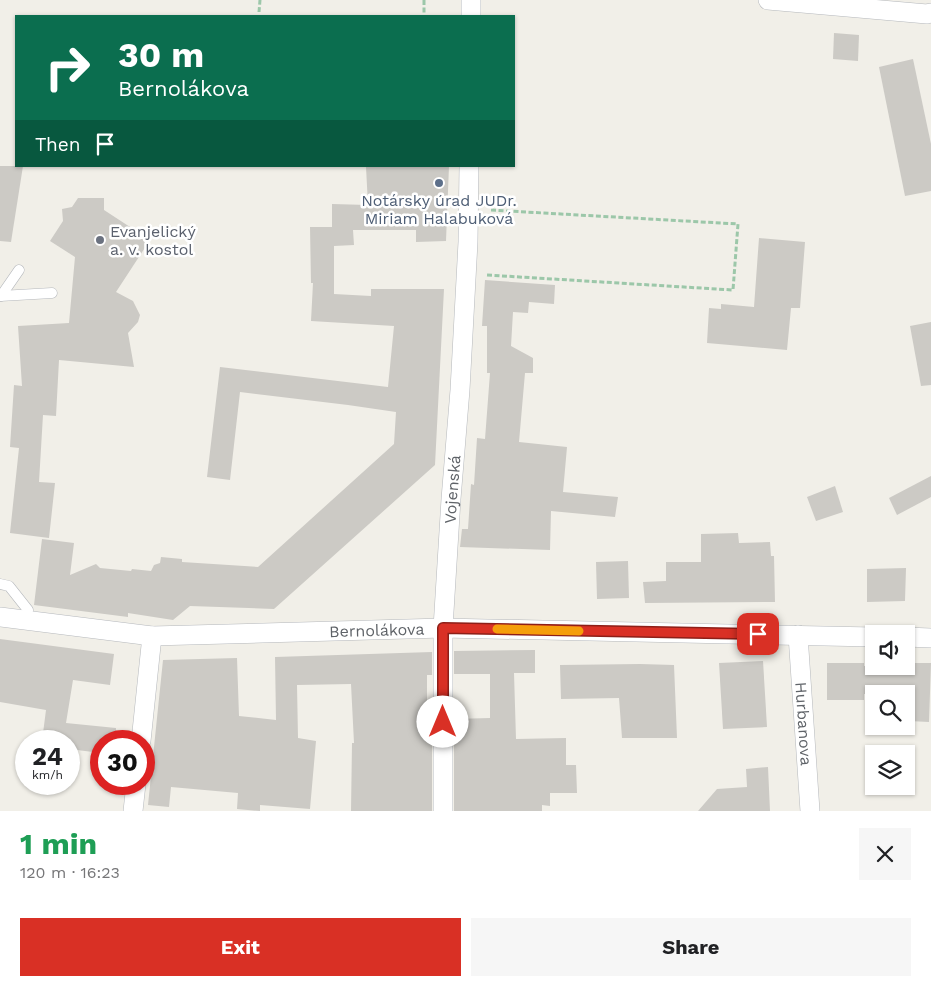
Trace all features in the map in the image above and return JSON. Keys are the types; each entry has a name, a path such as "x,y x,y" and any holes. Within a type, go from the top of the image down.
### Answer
{"street":[{"path":"471,0 471,15"},
{"path":"768,0 931,13"},
{"name":"Vojenská","path":"443,811 443,628 468,242 469,167"},
{"name":"Bernolákova","path":"0,618 152,636 443,628 865,637"},
{"name":"Hurbanova","path":"798,635 810,811"},
{"path":"141,730 152,636"},
{"path":"915,637 931,638"},
{"path":"133,811 135,795"}],"lane":[{"path":"0,296 19,270"},
{"path":"0,296 52,294"},
{"path":"0,584 9,586 28,610 26,620"}],"path":[{"path":"259,12 260,0"},
{"path":"424,0 424,13"},
{"path":"483,275 733,290 738,224 484,210"}],"building":[{"path":"834,33 859,35 858,61 833,59"},
{"path":"913,59 931,144 931,191 905,196 879,67"},
{"path":"0,166 23,167 11,242 0,241"},
{"path":"366,167 449,167 446,241 416,242 416,230 353,230 354,245 334,246 334,294 371,296 371,289 444,289 435,465 274,609 190,606 173,620 128,613 128,617 34,605 42,539 74,543 70,575 96,564 100,568 151,571 154,565 160,563 161,557 182,559 182,562 258,567 394,444 396,412 240,392 230,480 207,477 220,367 388,387 394,326 311,321 313,283 311,283 310,227 332,227 332,204 368,205"},
{"path":"78,198 104,198 104,210 150,240 116,292 133,301 140,315 138,322 128,333 134,367 59,360 56,416 43,415 39,482 55,483 49,538 10,533 19,448 10,447 14,385 22,386 18,326 69,323 75,257 50,241 63,221 62,209 72,207"},
{"path":"759,238 805,242 800,308 791,308 787,350 707,343 709,308 721,309 721,304 754,307"},
{"path":"485,280 555,285 554,304 529,302 528,313 513,312 511,346 533,358 533,373 525,373 519,442 567,447 563,492 618,497 615,517 551,511 550,550 460,547 462,529 468,529 471,484 474,485 477,438 485,439 490,373 487,373 487,326 482,326"},
{"path":"931,322 931,385 921,386 910,326"},
{"path":"931,476 931,497 897,515 889,498"},
{"path":"835,486 843,512 816,521 807,497"},
{"path":"738,533 739,543 770,542 771,556 774,556 775,602 645,603 643,582 666,581 666,562 701,562 701,534"},
{"path":"628,561 629,598 597,599 596,562"},
{"path":"906,568 905,601 867,602 867,569"},
{"path":"0,639 114,654 110,685 73,680 66,723 116,728 116,730 90,730 90,752 80,750 80,730 43,730 46,710 0,702"},
{"path":"535,650 535,673 514,673 516,739 566,738 566,765 576,765 577,793 550,793 550,806 542,805 542,811 454,811 454,719 490,718 490,674 454,674 454,651"},
{"path":"432,652 432,675 427,675 427,720 432,719 432,811 351,811 352,743 354,743 351,684 297,685 298,738 316,741 310,809 260,805 260,811 237,809 238,793 171,787 169,807 148,805 149,795 155,795 155,737 163,660 237,658 239,716 276,720 275,657"},
{"path":"763,661 767,727 723,729 719,663"},
{"path":"827,663 864,663 865,675 915,675 915,663 931,663 929,722 915,721 915,685 865,685 864,700 827,700"},
{"path":"560,665 674,665 677,738 622,738 619,698 561,699"},
{"path":"768,767 770,811 698,811 717,789 747,787 746,769"}],"slow traffic":[{"path":"497,629 579,631"}],"place":[{"name":"Notársky úrad JUDr. Miriam Halabuková","path":"439,183"},
{"name":"Evanjelický a. v. kostol","path":"100,240"}],"route":[{"path":"443,722 443,628 758,634"}]}
